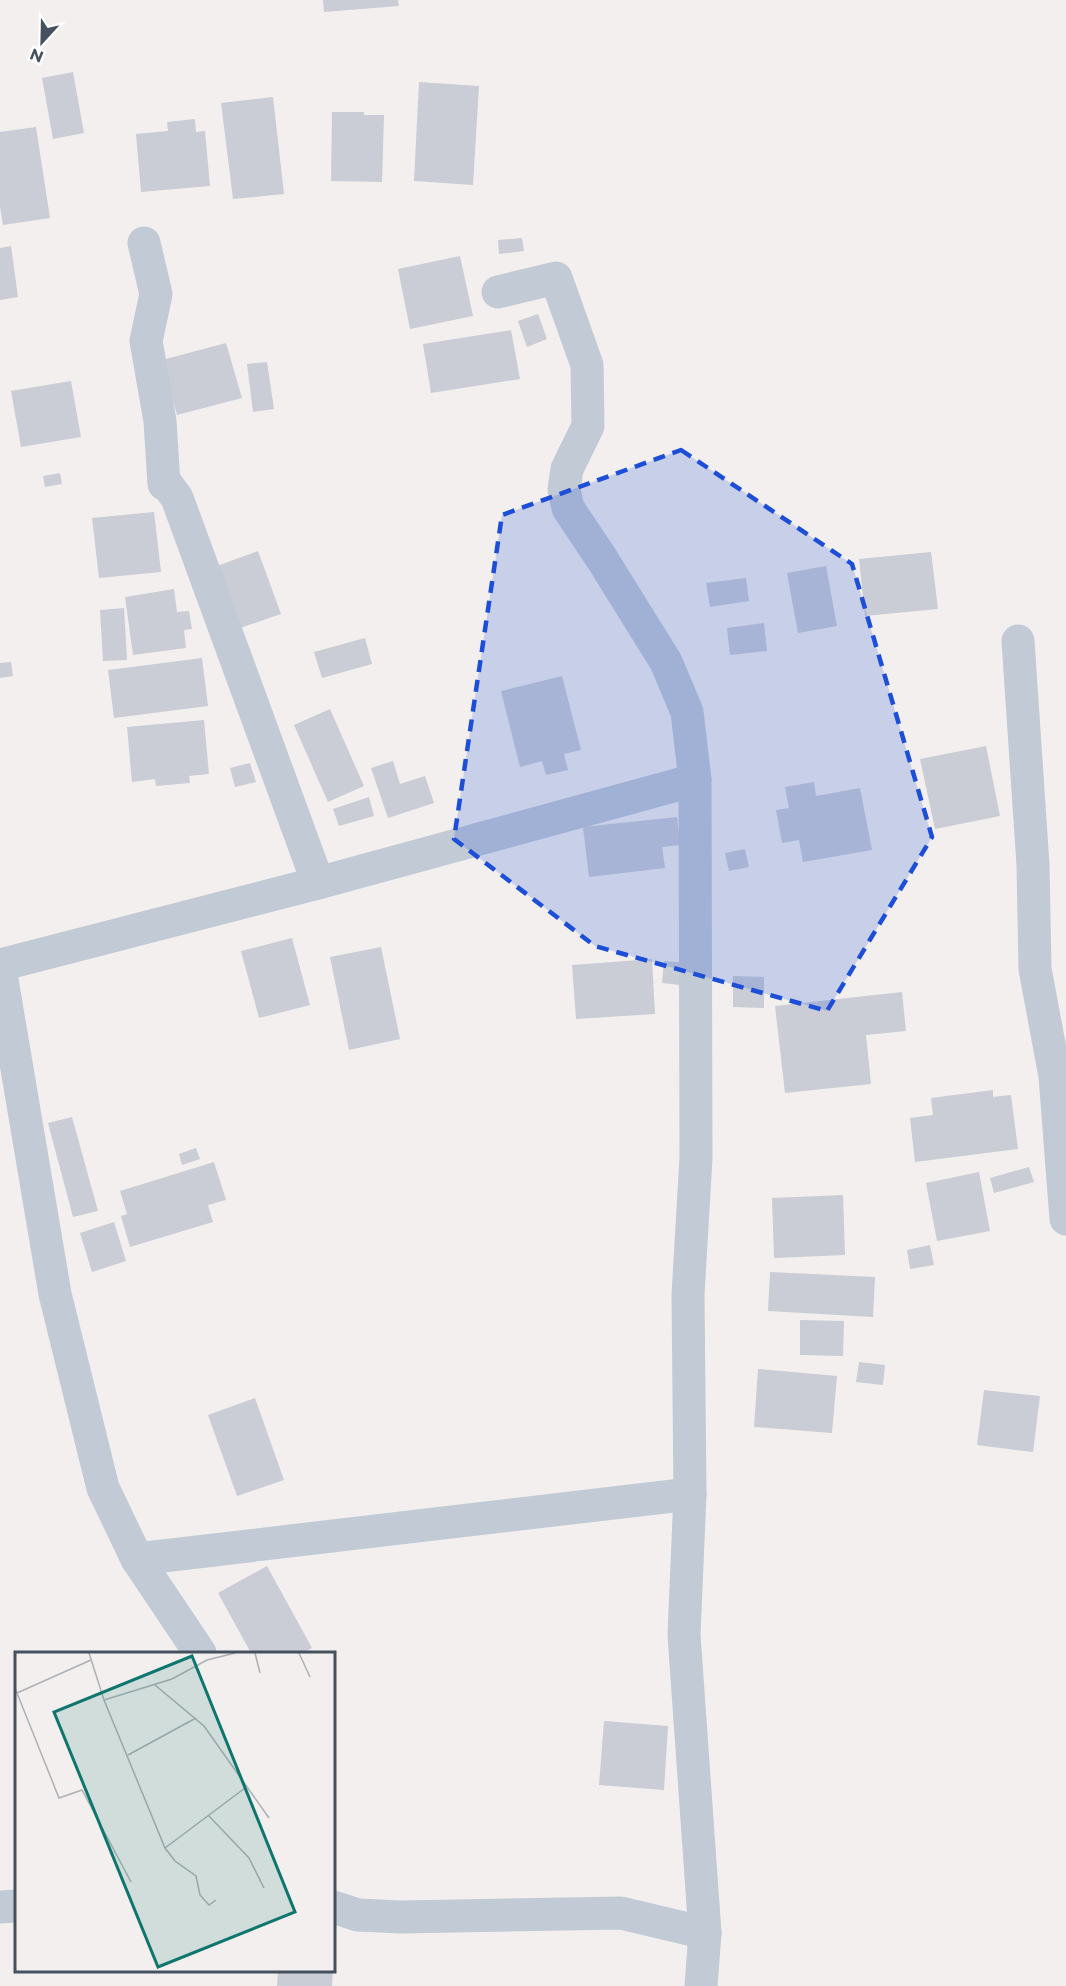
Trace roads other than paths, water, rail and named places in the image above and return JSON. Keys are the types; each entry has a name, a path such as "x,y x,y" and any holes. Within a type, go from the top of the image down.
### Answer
{"street":[{"path":"144,243 156,294 146,340 160,421 164,484 166,483 177,498 318,883"},
{"path":"498,292 556,278 587,365 588,426 567,469 564,489 568,508 666,662 687,712 695,780 696,1158 688,1295 690,1494 684,1635 705,1933 701,1986"},
{"path":"1018,641 1033,866 1035,969 1055,1076 1066,1219"},
{"path":"199,1652 137,1559 103,1488 55,1294 0,966 318,883 695,780"},
{"path":"137,1559 690,1494"},
{"path":"0,1907 15,1906"},
{"path":"334,1907 358,1915 401,1917 621,1913 705,1933"}]}
